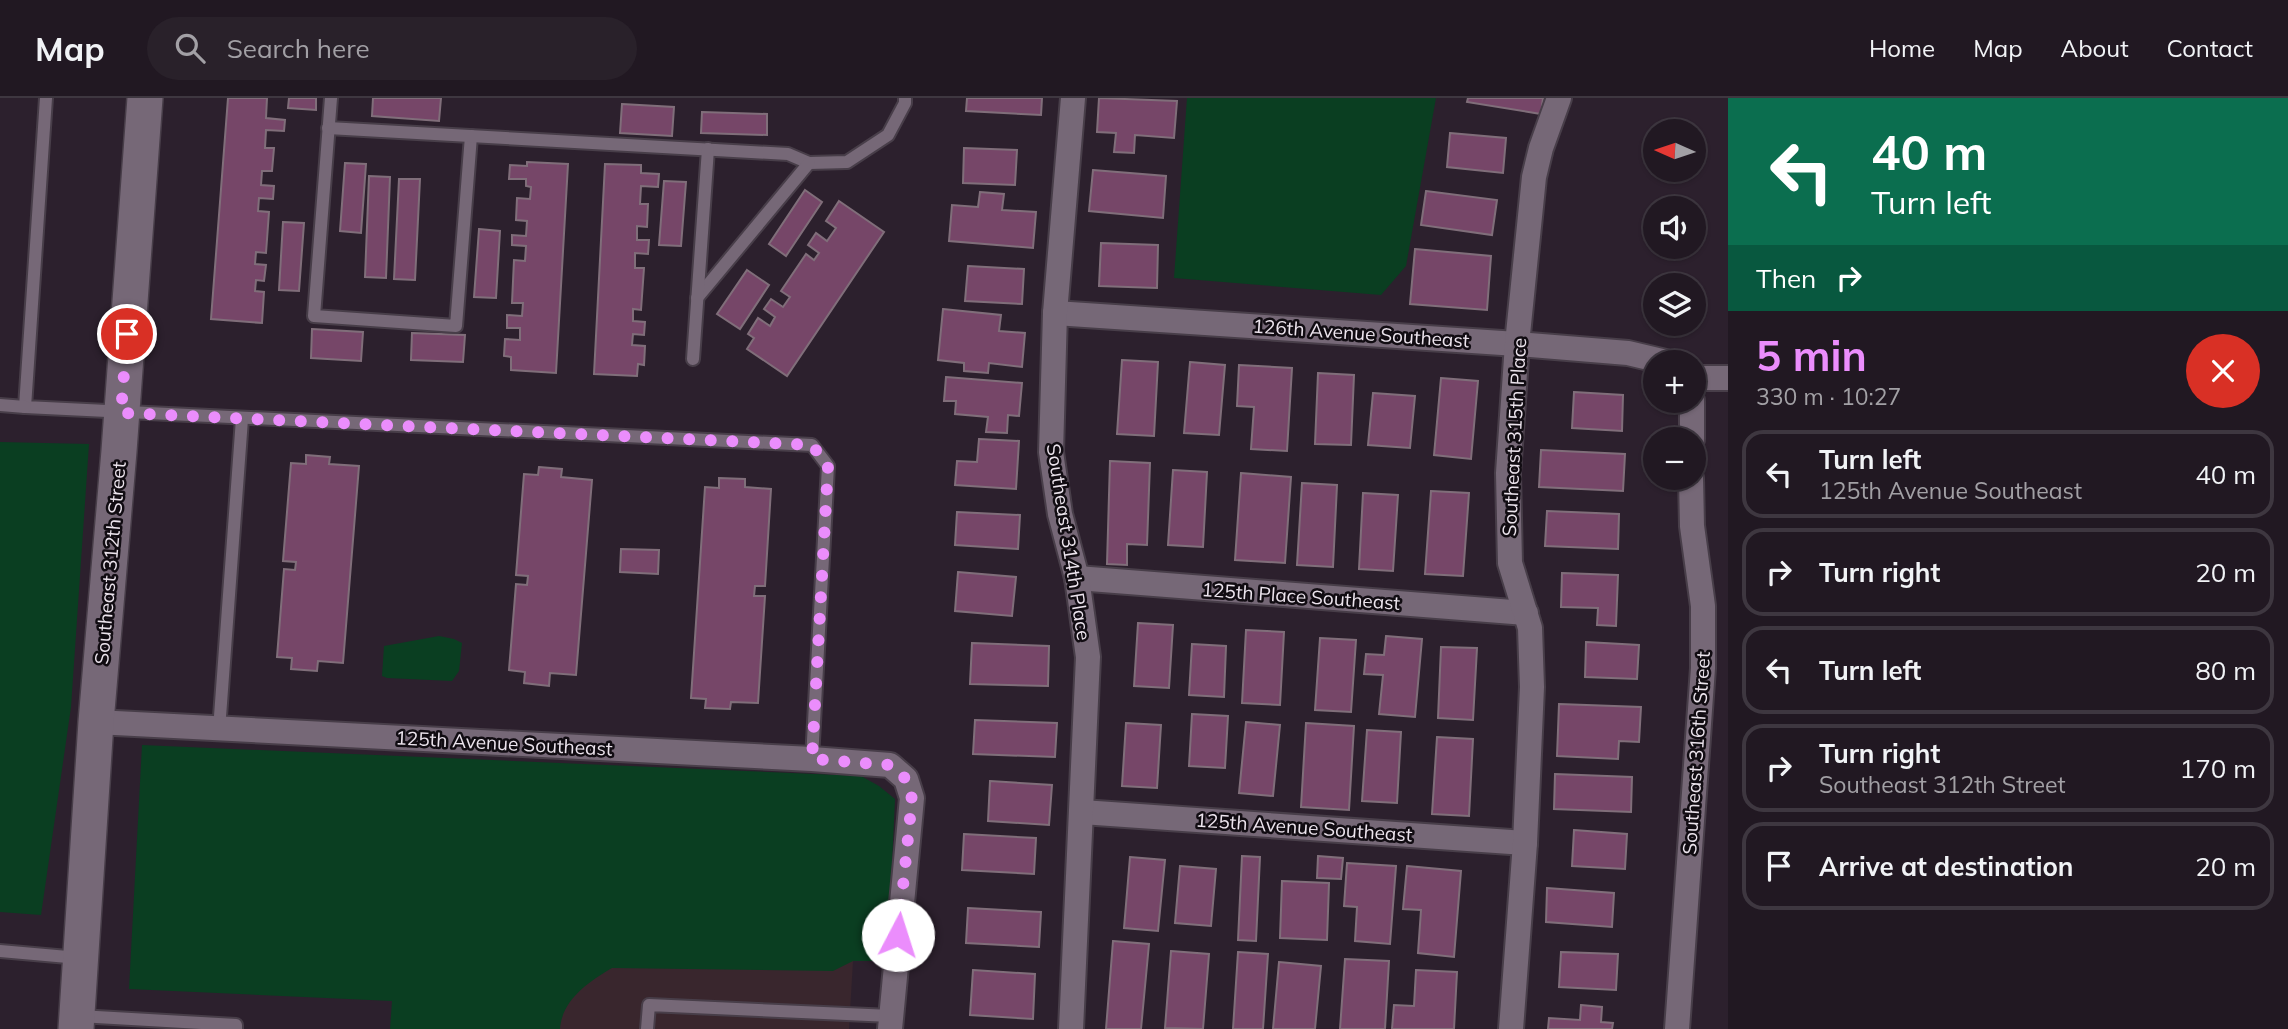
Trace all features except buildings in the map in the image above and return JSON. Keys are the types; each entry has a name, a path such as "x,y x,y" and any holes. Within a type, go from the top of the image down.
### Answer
{"main road":[{"name":"Southeast 312th Street","path":"76,1022 96,722 145,98"}],"street":[{"name":"Southeast 314th Place","path":"1071,1029 1088,657 1077,578 1060,513 1051,452 1055,313 1073,98"},
{"name":"Southeast 315th Place","path":"1511,1029 1525,842 1532,687 1530,628 1510,563 1508,473 1517,344 1534,177 1559,98"},
{"name":"126th Avenue Southeast","path":"1055,313 1517,344 1643,357"},
{"path":"1706,378 1728,378"},
{"name":"Southeast 316th Street","path":"1677,1029 1703,668 1703,606 1692,526 1691,490"},
{"name":"125th Place Southeast","path":"1077,578 1526,613"},
{"name":"125th Avenue Southeast","path":"96,722 890,765 906,779 912,799 890,1023"},
{"name":"125th Avenue Southeast","path":"1082,812 1525,842"}],"lane":[{"path":"25,407 46,98"},
{"path":"331,98 314,316 456,326 471,136"},
{"path":"328,128 788,154 809,163 847,162 888,135 905,98"},
{"path":"693,359 708,149"},
{"path":"697,298 809,163"},
{"path":"0,405 812,445 828,466 812,759"},
{"path":"219,730 242,419"},
{"path":"0,951 79,958"},
{"path":"647,1029 649,1005 890,1023"},
{"path":"76,1022 236,1025 236,1029"}],"shaded area":[{"path":"538,943 853,961 849,1029 533,1029"}],"green space":[{"path":"1187,98 1436,98 1406,266 1381,295 1174,278"},
{"path":"0,442 89,444 71,707 41,915 0,912"},
{"path":"439,636 462,643 459,671 452,681 382,676 384,646"},
{"path":"142,745 861,776 895,799 889,929 874,961 853,961 833,971 612,968 594,979 571,1001 560,1029 390,1029 392,1001 129,989"}],"route":[{"path":"127,334 121,413 812,445 828,466 812,759 890,765 906,779 912,799 898,935"}]}
